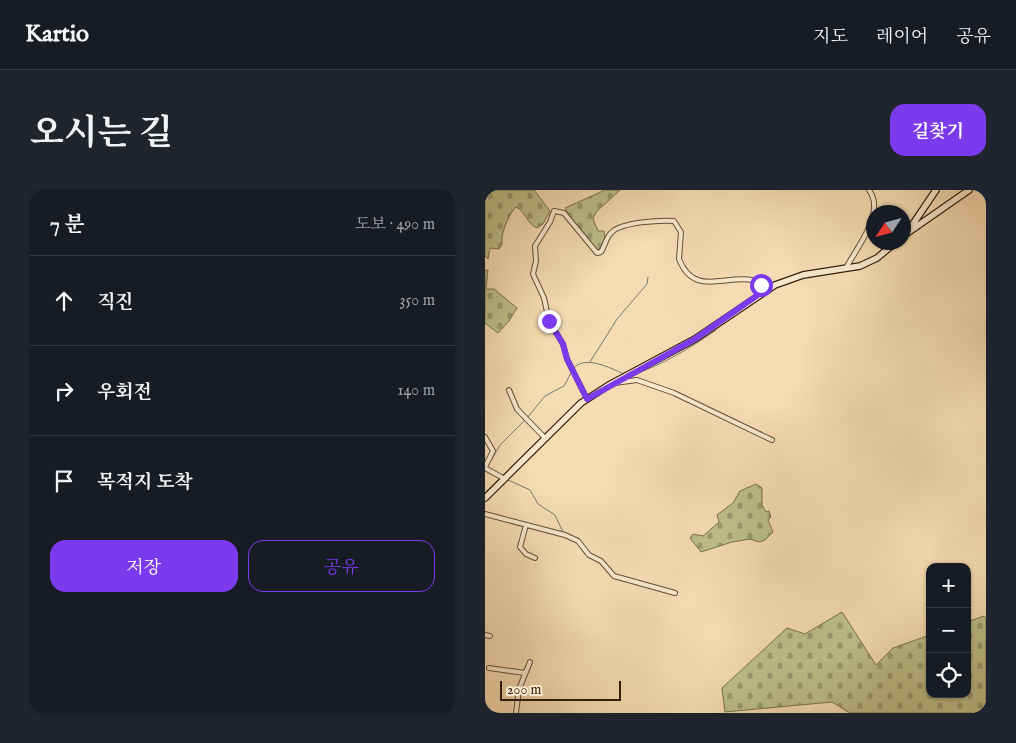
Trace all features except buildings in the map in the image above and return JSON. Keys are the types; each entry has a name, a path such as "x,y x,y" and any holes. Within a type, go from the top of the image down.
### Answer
{"main road":[{"path":"911,227 936,190"},
{"path":"911,231 969,190"},
{"path":"485,498 544,437 587,399 609,385 695,339 765,290 803,274 867,263 884,250"}],"street":[{"path":"846,268 871,222 875,201 869,190"},
{"path":"587,399 567,359 563,344 549,321 539,285 533,274 536,261 535,246 550,222 553,211 564,213 597,253 601,252 611,233 620,227 631,223 674,221 681,232 679,260 693,278 713,283 752,280 765,290"},
{"path":"609,385 637,380 674,394 772,440"},
{"path":"509,390 517,409 544,437"},
{"path":"485,437 493,451 485,467 504,477"},
{"path":"485,514 563,535 578,541 584,551 601,561 614,576 675,593"},
{"path":"526,525 520,547 526,554 535,558"},
{"path":"516,713 519,689 530,662"},
{"path":"489,668 525,673"}],"green space":[{"path":"485,190 534,190 550,211 543,224 537,228 516,207 505,225 501,246 499,249 490,248 488,259 485,256"},
{"path":"605,190 620,190 596,212 593,219 598,231 604,231 605,237 600,250 597,250 574,223 565,208"},
{"path":"485,270 488,270 486,289 494,289 517,308 498,333 485,323"},
{"path":"756,484 762,488 762,505 766,512 769,511 771,517 768,520 773,532 765,540 759,542 750,539 732,542 701,552 690,538 693,534 703,536 719,522 717,515 733,503 740,491"},
{"path":"842,612 876,665 893,648 926,636 926,698 971,698 971,621 984,616 986,618 986,713 850,713 832,702 725,712 722,688 787,628 805,634"}],"waterway":[{"path":"590,362 617,319 647,284 648,277"},
{"path":"630,376 675,356 716,330"},
{"path":"573,369 578,365 590,362 624,374"},
{"path":"488,466 500,445 527,418 545,396 564,386 571,373"},
{"path":"495,472 505,477"},
{"path":"508,480 530,490 538,504 555,515 563,532"},
{"path":"485,512 505,518"},
{"path":"509,519 517,521"},
{"path":"566,537 577,543 584,553 593,559"}],"route":[{"path":"549,321 563,344 567,359 587,399 609,385 695,339 765,290 761,285"}]}
